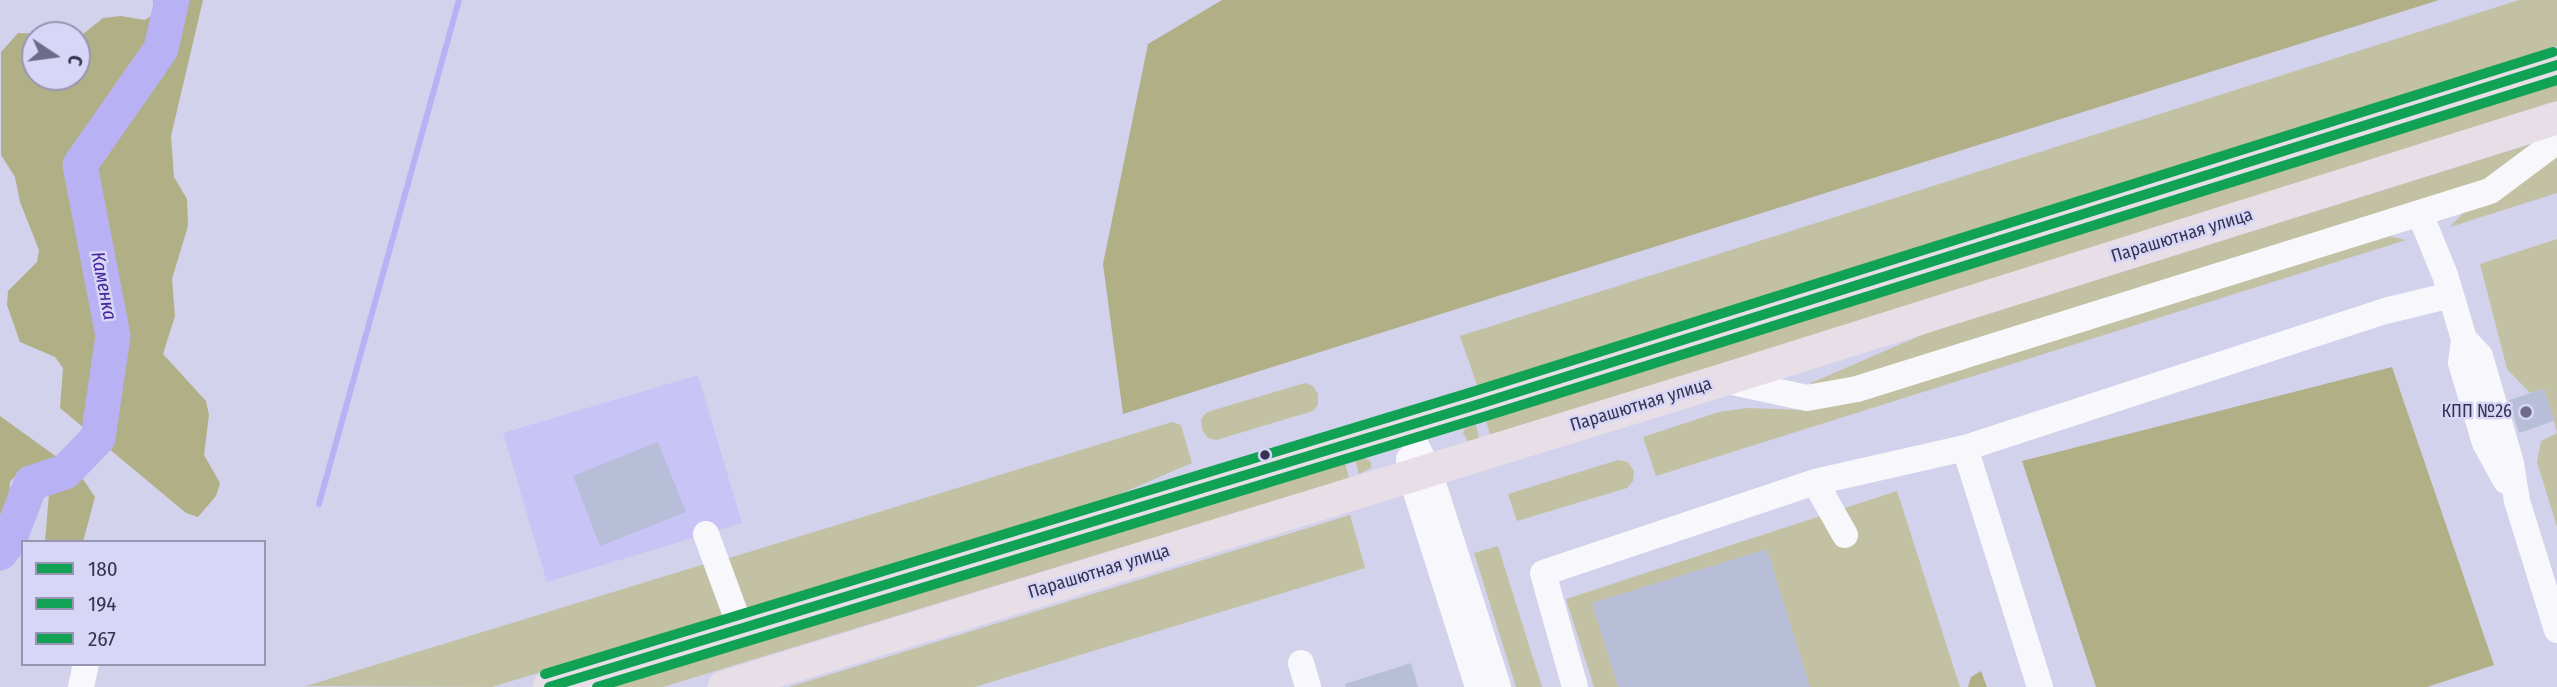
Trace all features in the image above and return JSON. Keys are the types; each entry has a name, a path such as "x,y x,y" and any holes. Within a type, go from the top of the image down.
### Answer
{"main road":[{"path":"549,687 1406,426 2557,65"},
{"name":"Парашютная улица","path":"724,687 1723,380 2557,118"}],"street":[{"path":"1723,380 1807,398 1830,396 2490,191 2557,141"},
{"path":"2420,214 2451,295 2464,339 2480,356 2511,463 2517,501 2557,630"},
{"path":"1575,687 1543,573 1815,482 1965,448 2385,312 2451,295"},
{"path":"1406,426 1478,687"},
{"path":"1965,448 2040,687"},
{"path":"1420,473 1498,687"},
{"path":"1815,482 1845,535"},
{"path":"706,534 741,629"},
{"path":"81,687 86,666"}],"shaded area":[{"path":"153,0 203,0 171,136 174,177 187,199 188,226 172,279 175,316 163,354 206,401 209,415 204,455 220,483 216,496 198,517 186,513 60,408 63,368 55,357 20,342 7,305 8,291 37,262 39,250 20,202 15,177 1,155 1,52 18,33 21,33 21,91 91,91 91,28 103,18 121,16 145,20 155,13"},
{"path":"1222,0 2439,0 1123,414 1103,264 1148,44"},
{"path":"2519,0 2557,0 2557,46 1478,388 1460,336"},
{"path":"2557,84 2557,101 1491,437 1486,421"},
{"path":"2534,143 2481,182 1829,386 1812,388 1811,383 1924,334"},
{"path":"2557,154 2557,193 2450,227 2464,212"},
{"path":"2389,236 2406,240 1656,476 1643,437 1719,412 1748,408 1807,410 1860,400"},
{"path":"2557,239 2557,433 2544,389 2530,393 2507,369 2480,264"},
{"path":"2392,367 2494,665 2427,687 2096,687 2022,461"},
{"path":"698,375 742,523 547,582 503,433"},
{"path":"1305,383 1313,386 1318,394 1318,405 1313,411 1216,440 1208,438 1202,430 1201,419 1207,412"},
{"path":"0,416 79,473 95,497 84,540 45,540 49,493 32,473 19,472 10,482 8,531 0,541"},
{"path":"1172,422 1181,425 1192,463 1101,502 744,611 726,559"},
{"path":"1476,425 1480,441 1470,444 1463,433 1465,428"},
{"path":"2557,433 2557,527 2537,462 2541,441"},
{"path":"1364,457 1371,462 1371,468 1359,474 1355,459"},
{"path":"1618,460 1628,462 1634,471 1633,481 1627,488 1517,521 1508,494"},
{"path":"1345,462 1349,478 663,687 607,687"},
{"path":"1897,491 1960,687 1594,687 1566,599"},
{"path":"1350,515 1365,568 975,687 789,687"},
{"path":"1498,546 1542,687 1516,687 1474,553"},
{"path":"708,563 725,616 492,687 306,686"},
{"path":"1981,671 1987,687 1968,687 1971,677"}],"building":[{"name":"КПП №26","path":"2544,389 2554,421 2519,433 2509,400"},
{"path":"658,442 686,512 600,546 573,476"},
{"path":"1767,549 1810,687 1618,687 1592,603"},
{"path":"1411,663 1418,687 1346,687 1345,684"}],"waterway":[{"name":"Каменка","path":"0,553 8,543 31,483 65,472 98,438 113,336 80,165 161,49 172,0"},
{"path":"319,504 459,0"}],"transit line":[{"name":"267","path":"545,674 1472,392 2553,52"},
{"name":"180","path":"549,687 1476,405 2557,65"},
{"name":"194","path":"597,687 1480,418 2557,80"}],"place":[{"name":"КПП №26","path":"2526,412"}]}
